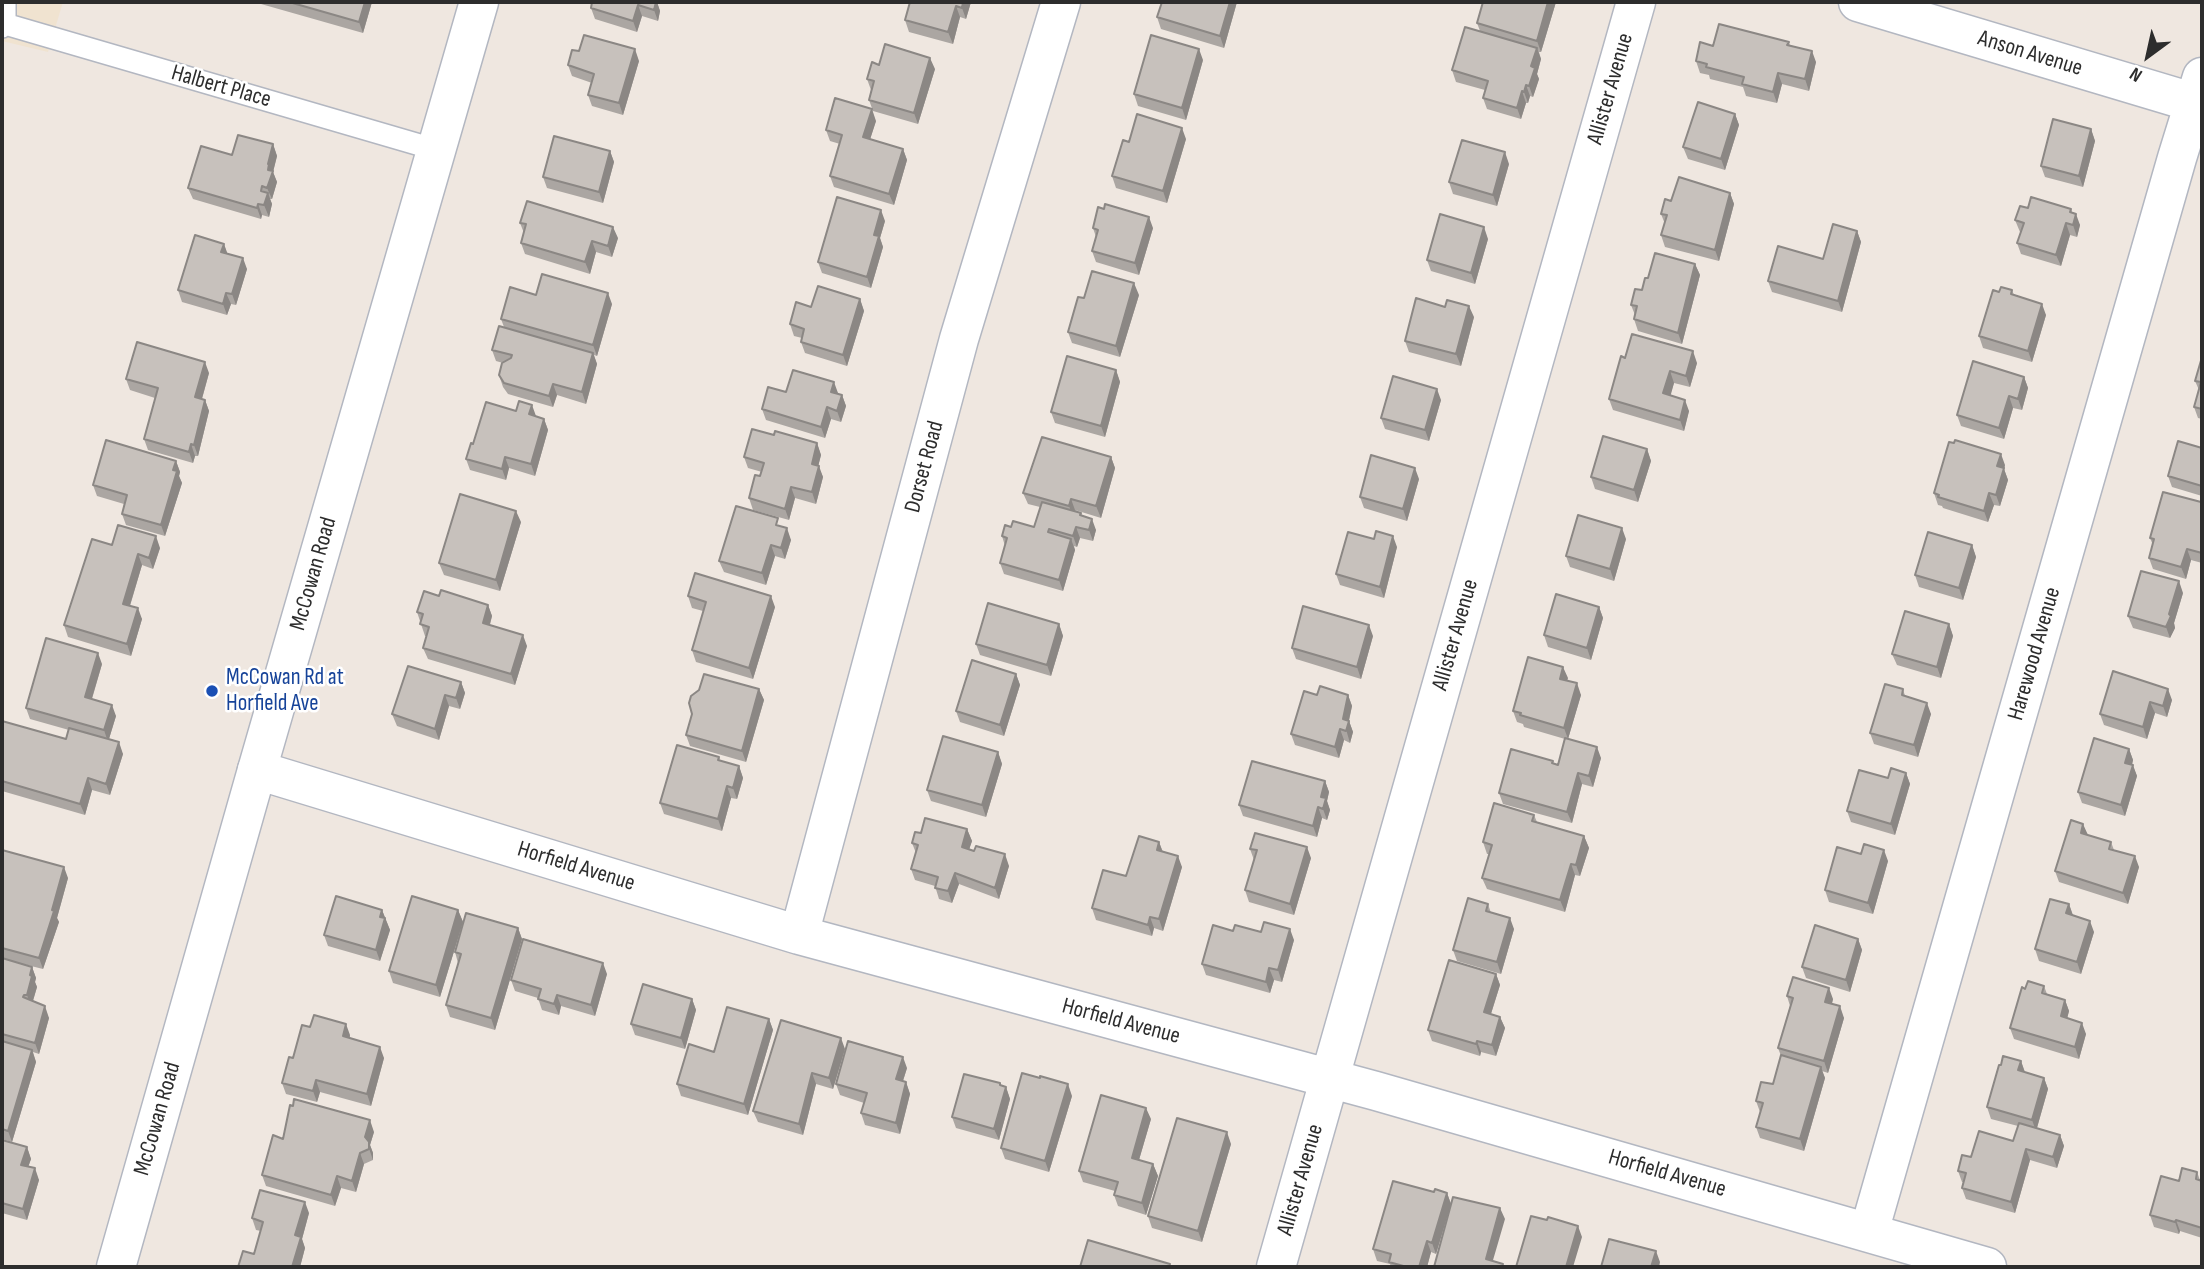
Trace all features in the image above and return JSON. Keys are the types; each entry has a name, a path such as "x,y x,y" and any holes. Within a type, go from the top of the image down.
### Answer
{"street":[{"name":"McCowan Road","path":"116,1267 480,2"},
{"name":"Dorset Road","path":"799,934 959,339 1061,2"},
{"name":"Allister Avenue","path":"1276,1267 1636,2"},
{"name":"Anson Avenue","path":"1858,2 2199,95"},
{"name":"Harewood Avenue","path":"1869,1233 2199,95"},
{"name":"Horfield Avenue","path":"257,770 799,934 1330,1078 1987,1267"}],"lane":[{"path":"4,25 5,2"},
{"name":"Halbert Place","path":"4,25 437,150"}],"shaded area":[{"path":"2,2 63,2 48,52 2,41"}],"building":[{"path":"289,2 365,2 359,22"},
{"path":"592,2 656,2 654,10 638,5 633,21 591,8"},
{"path":"910,2 963,2 962,8 956,6 948,32 905,20"},
{"path":"1162,2 1230,2 1220,36 1157,17"},
{"path":"1483,2 1548,2 1537,41 1477,23"},
{"path":"1719,24 1789,42 1787,45 1812,51 1805,79 1778,73 1773,92 1742,84 1744,77 1706,67 1707,64 1696,61 1700,42 1713,46"},
{"path":"1465,27 1537,48 1531,66 1535,68 1529,86 1526,85 1524,92 1522,91 1517,108 1483,98 1488,81 1452,70"},
{"path":"584,35 635,49 619,103 588,95 594,74 568,65 572,50 579,51"},
{"path":"1151,35 1199,49 1182,108 1134,94"},
{"path":"885,44 930,58 914,113 869,100 874,81 867,79 872,62 879,65"},
{"path":"835,98 872,109 863,137 903,149 889,194 830,176 842,135 826,130"},
{"path":"1698,102 1735,114 1721,159 1683,147"},
{"path":"1137,114 1182,128 1163,191 1112,176 1123,140 1129,142"},
{"path":"2053,119 2091,129 2079,176 2041,166"},
{"path":"238,135 273,144 268,170 273,171 267,188 262,186 261,191 268,193 264,205 258,204 257,208 188,188 201,146 232,155"},
{"path":"554,136 610,151 599,192 543,177"},
{"path":"1462,140 1505,152 1493,195 1449,182"},
{"path":"1679,177 1730,193 1715,250 1661,235 1667,215 1661,214 1665,199 1671,201"},
{"path":"837,197 881,210 874,235 879,236 867,277 818,262"},
{"path":"2031,197 2071,209 2070,212 2076,214 2073,225 2066,223 2056,255 2017,243 2024,223 2015,220 2020,206 2028,208"},
{"path":"527,201 613,227 608,246 592,241 585,262 521,243 526,224 520,223"},
{"path":"1105,204 1149,217 1135,263 1092,251 1098,230 1093,228 1098,207 1104,209"},
{"path":"1440,214 1484,227 1471,273 1427,260"},
{"path":"1833,224 1857,231 1838,301 1768,281 1778,246 1823,259"},
{"path":"195,235 224,244 221,252 243,258 232,294 226,293 223,304 178,290"},
{"path":"1655,253 1695,264 1678,333 1634,319 1637,306 1631,305 1635,289 1642,290"},
{"path":"1092,271 1134,283 1116,346 1068,332 1078,297 1084,298"},
{"path":"542,274 608,293 593,345 501,319 510,287 536,295"},
{"path":"818,286 860,299 843,355 801,342 804,329 790,324 796,302 811,307"},
{"path":"2001,287 2012,290 2011,294 2042,304 2028,351 1979,336 1993,290 1999,292"},
{"path":"1416,298 1445,307 1447,300 1469,306 1456,354 1405,341"},
{"path":"499,326 593,353 582,392 553,384 549,396 504,383 499,375 502,363 512,355 492,350"},
{"path":"1632,334 1693,351 1686,376 1670,371 1663,393 1685,400 1680,420 1609,399 1621,356 1625,358"},
{"path":"137,342 205,362 195,397 205,400 194,445 191,444 189,452 144,439 158,388 126,379"},
{"path":"1067,356 1116,370 1101,426 1051,412"},
{"path":"2202,357 2202,409 2194,407 2201,382 2195,381"},
{"path":"1973,361 2024,377 2018,399 2009,396 1999,428 1957,415"},
{"path":"793,370 834,382 831,392 842,395 837,411 827,407 821,427 762,409 768,387 786,392"},
{"path":"1393,376 1437,389 1425,430 1381,418"},
{"path":"519,401 532,405 529,414 544,419 531,464 505,457 502,469 466,459 486,402 516,411"},
{"path":"752,429 774,435 775,431 817,443 812,464 819,466 812,492 791,487 785,509 749,498 755,475 760,476 764,463 744,457"},
{"path":"1603,436 1647,449 1634,490 1591,477"},
{"path":"1042,437 1111,457 1096,506 1071,499 1069,506 1023,493"},
{"path":"106,440 176,461 173,470 177,471 161,525 122,514 127,495 93,485"},
{"path":"1955,440 2001,454 1997,466 2004,468 1996,495 1989,493 1984,511 1938,497 1939,495 1934,493 1949,442 1954,443"},
{"path":"2178,441 2202,448 2202,486 2168,476"},
{"path":"1371,455 1415,468 1403,509 1360,497"},
{"path":"2163,492 2201,502 2202,497 2202,553 2187,549 2181,567 2149,558 2154,539 2150,538"},
{"path":"460,494 516,511 496,580 439,563"},
{"path":"1042,502 1081,513 1080,515 1092,519 1089,530 1076,527 1073,536 1049,529 1048,532 1071,539 1059,580 1000,563 1007,538 1002,536 1005,525 1011,527 1013,521 1034,527"},
{"path":"736,506 778,518 776,525 787,528 781,548 771,545 762,573 719,561"},
{"path":"1578,515 1622,528 1610,569 1566,556"},
{"path":"118,525 156,536 149,558 138,554 123,604 138,608 127,644 64,625 92,539 112,545"},
{"path":"1376,531 1393,536 1380,587 1336,574 1348,532 1374,539"},
{"path":"1928,532 1972,545 1959,588 1915,575"},
{"path":"2141,571 2179,581 2166,627 2128,616"},
{"path":"695,573 771,596 749,668 692,650 706,602 688,596"},
{"path":"441,590 488,605 483,623 523,635 511,674 423,648 429,627 420,624 423,614 417,612 424,591 439,596"},
{"path":"1556,594 1599,607 1587,648 1544,635"},
{"path":"988,603 1059,624 1047,665 976,644"},
{"path":"1303,606 1369,625 1357,667 1292,648"},
{"path":"1905,611 1949,624 1937,667 1892,654"},
{"path":"46,638 98,653 85,697 112,705 104,730 26,708"},
{"path":"1528,657 1563,667 1560,679 1577,683 1564,728 1513,711"},
{"path":"972,660 1016,674 1000,725 956,711"},
{"path":"408,666 461,682 456,698 445,695 435,729 392,714"},
{"path":"2113,671 2168,689 2163,706 2150,702 2143,727 2100,714"},
{"path":"704,674 759,689 742,751 686,735 692,714 689,703 691,696 699,690"},
{"path":"1885,684 1903,689 1902,695 1927,703 1914,745 1870,733"},
{"path":"1320,686 1348,695 1343,719 1349,721 1346,731 1340,729 1335,747 1291,734 1304,691 1317,695"},
{"path":"2,721 66,739 69,728 119,742 106,784 88,778 80,804 2,781"},
{"path":"943,736 998,752 982,805 927,790"},
{"path":"1565,738 1597,747 1589,776 1578,773 1567,812 1499,793 1511,749 1553,761 1552,763 1558,765"},
{"path":"2094,738 2129,749 2125,763 2133,765 2121,805 2078,792"},
{"path":"677,745 719,757 718,760 739,766 733,788 727,786 718,819 660,803"},
{"path":"1252,761 1325,781 1321,797 1326,798 1323,809 1318,807 1313,826 1239,805"},
{"path":"1891,768 1906,773 1891,824 1847,811 1859,770 1888,778"},
{"path":"1494,803 1534,815 1532,821 1584,836 1576,865 1571,864 1560,900 1482,878 1492,845 1483,842"},
{"path":"925,818 967,829 962,847 974,851 976,846 1005,854 995,888 955,873 948,891 935,888 938,877 911,869 918,845 912,843 915,832 921,833"},
{"path":"2071,820 2083,824 2081,833 2111,842 2109,849 2135,856 2123,893 2055,871"},
{"path":"1255,833 1307,847 1290,904 1245,890 1257,850 1250,849"},
{"path":"1139,836 1159,842 1157,850 1178,856 1159,919 1150,917 1148,925 1092,908 1103,870 1126,876"},
{"path":"1864,844 1884,850 1868,903 1825,890 1837,847 1861,854"},
{"path":"2,850 64,867 39,958 2,948"},
{"path":"336,896 382,910 380,917 385,918 376,950 324,935"},
{"path":"412,896 458,910 436,985 389,971"},
{"path":"1468,898 1488,904 1486,911 1510,918 1497,962 1453,950"},
{"path":"2050,899 2069,904 2066,913 2090,921 2077,962 2035,949"},
{"path":"466,913 518,928 491,1018 446,1005 461,954 455,952"},
{"path":"1264,922 1290,929 1278,970 1269,968 1266,982 1202,964 1213,925 1233,931 1235,925 1261,932"},
{"path":"1815,925 1858,939 1846,980 1802,967"},
{"path":"523,939 603,963 591,1005 557,995 554,1004 538,999 541,989 511,980"},
{"path":"2,958 32,967 27,995 23,997 45,1006 35,1043 2,1034"},
{"path":"1449,960 1496,974 1484,1012 1500,1017 1492,1045 1477,1041 1476,1044 1428,1030"},
{"path":"1793,977 1829,988 1825,1002 1840,1006 1824,1061 1778,1048 1793,998 1787,996"},
{"path":"2028,981 2044,986 2042,993 2065,1000 2061,1016 2082,1023 2075,1047 2010,1028 2022,987 2025,989"},
{"path":"643,984 692,999 681,1038 631,1024"},
{"path":"727,1007 769,1019 744,1104 677,1084 689,1044 714,1052"},
{"path":"314,1015 346,1024 343,1036 380,1047 367,1094 316,1080 313,1091 282,1083 289,1057 293,1058 302,1025 310,1027"},
{"path":"781,1020 841,1038 829,1078 812,1073 799,1124 753,1111"},
{"path":"2,1041 32,1050 8,1131 2,1129"},
{"path":"848,1041 903,1057 896,1079 906,1082 896,1123 861,1113 867,1093 836,1084"},
{"path":"1781,1055 1821,1067 1800,1139 1756,1127 1763,1103 1756,1101 1761,1082 1773,1084"},
{"path":"2003,1056 2021,1061 2018,1070 2044,1078 2032,1120 1987,1107"},
{"path":"1022,1073 1068,1084 1045,1161 1001,1148"},
{"path":"964,1074 1006,1087 994,1129 952,1117"},
{"path":"1101,1095 1146,1108 1132,1158 1153,1164 1142,1203 1114,1195 1118,1182 1079,1171"},
{"path":"294,1099 370,1120 365,1137 369,1142 369,1149 360,1153 352,1181 337,1176 331,1195 262,1175 273,1135 283,1139 290,1105 293,1106"},
{"path":"1177,1118 1227,1132 1198,1231 1148,1216"},
{"path":"2019,1123 2060,1135 2053,1157 2026,1149 2011,1202 1962,1188 1966,1173 1958,1171 1962,1155 1971,1157 1979,1131 2013,1141"},
{"path":"2,1140 27,1147 21,1165 35,1168 23,1209 2,1203"},
{"path":"2182,1168 2197,1172 2196,1179 2202,1181 2202,1228 2150,1215 2161,1176 2179,1181"},
{"path":"1393,1181 1447,1193 1432,1243 1427,1241 1419,1267 1389,1262 1391,1254 1373,1249"},
{"path":"260,1190 305,1202 295,1235 301,1237 292,1267 238,1267 243,1251 254,1254 263,1222 252,1218"},
{"path":"1453,1197 1500,1208 1486,1259 1503,1264 1502,1267 1434,1267"},
{"path":"1531,1216 1547,1220 1548,1217 1578,1226 1566,1267 1516,1267"},
{"path":"1609,1239 1656,1251 1651,1267 1601,1267"},
{"path":"1088,1240 1170,1264 1169,1267 1080,1267"}],"place":[{"name":"McCowan Rd at Horfield Ave","path":"212,691"}]}
